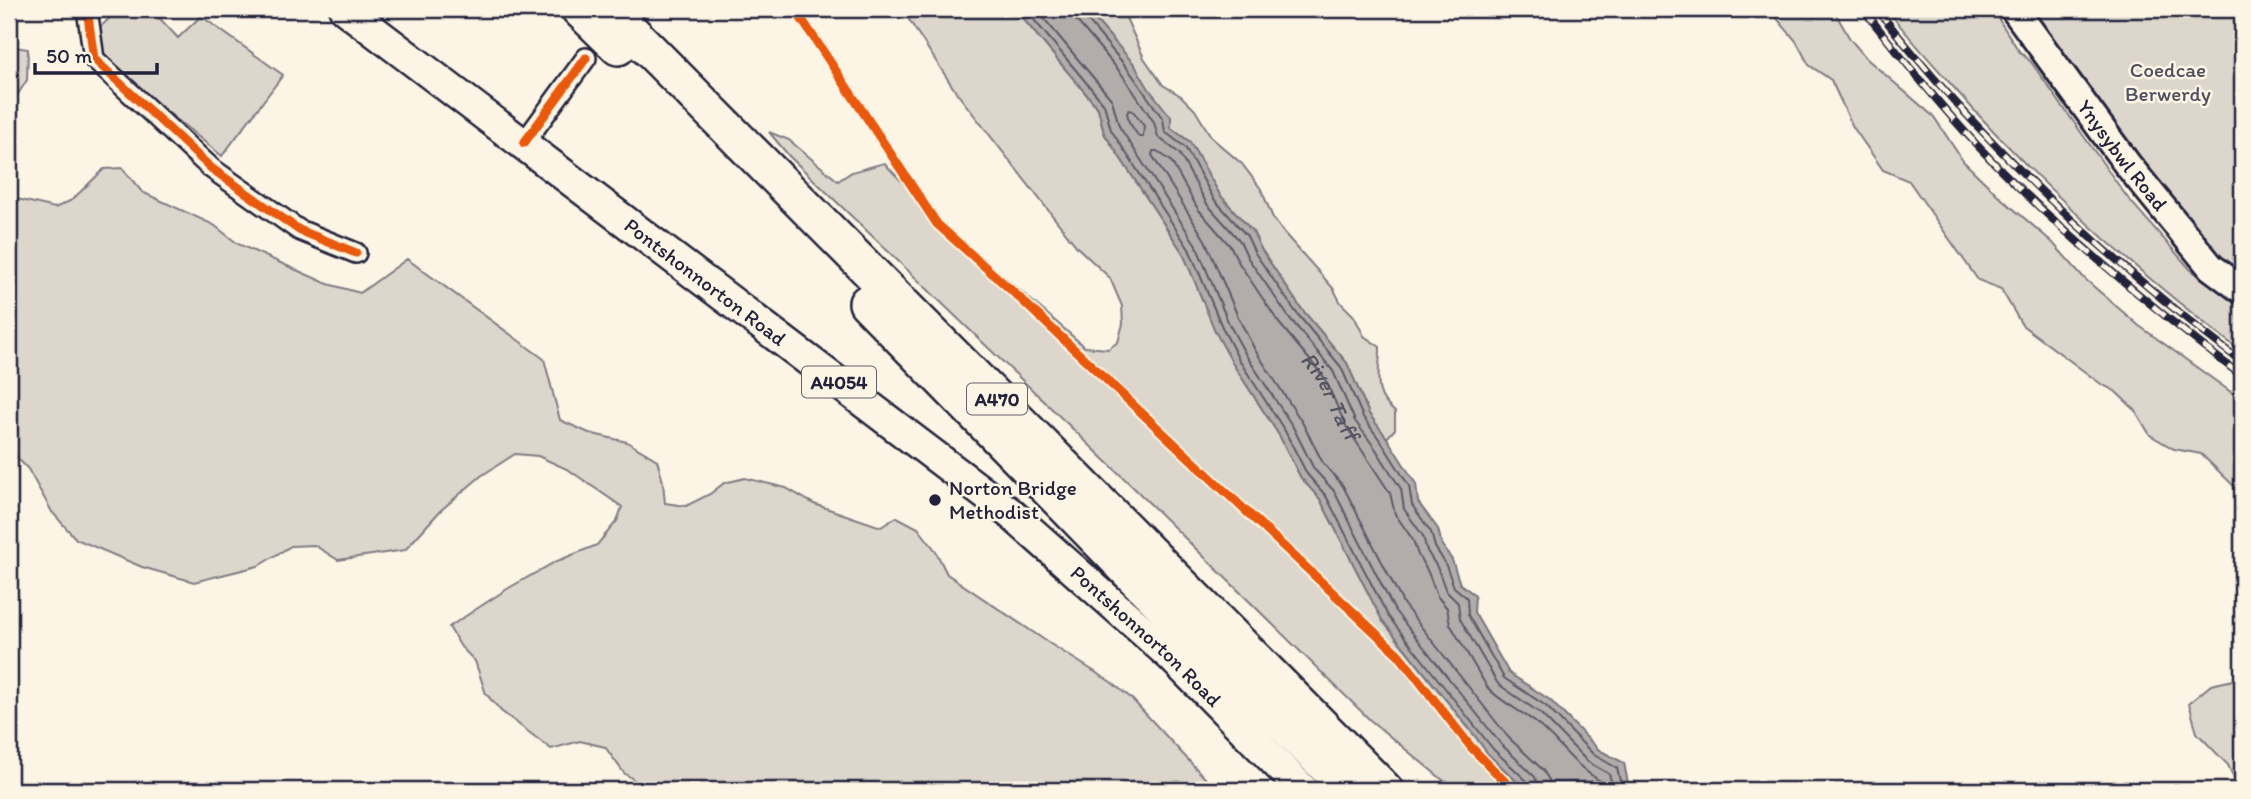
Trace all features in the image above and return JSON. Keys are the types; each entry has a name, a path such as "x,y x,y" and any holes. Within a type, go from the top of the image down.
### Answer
{"highway":[{"name":"A470","path":"579,9 1143,586 1350,790"},
{"name":"A470","path":"609,9 1385,790"}],"main road":[{"name":"Pontshonnorton Road","path":"345,9 1010,513 1171,656 1303,790"},
{"name":"Ynysybwl Road","path":"2014,9 2152,195 2211,267 2242,290"}],"street":[{"path":"88,9 94,59 211,169 299,230 356,253"},
{"path":"524,143 586,58"}],"green space":[{"path":"119,9 151,9 178,38 201,16 283,75 222,156 101,58 94,33"},
{"path":"902,9 1015,9 1098,108 1104,133 1183,253 1233,364 1279,435 1301,478 1320,499 1382,620 1488,754 1526,790 1455,790 1370,720 1132,486 789,156 769,132 789,140 838,181 852,172 884,163 941,222 1085,347 1108,349 1118,342 1123,324 1122,306 1110,278 1077,247 956,92"},
{"path":"1086,9 1122,9 1144,58 1163,85 1181,96 1195,110 1212,138 1242,164 1261,189 1273,218 1284,233 1333,288 1341,303 1354,316 1364,336 1380,347 1378,383 1387,405 1395,412 1395,429 1387,438 1369,414 1347,363 1300,307 1261,249 1253,232 1220,195 1190,142 1171,128 1134,64"},
{"path":"1769,9 1833,9 1850,39 1867,59 1934,117 1963,161 2052,242 2085,279 2138,325 2242,400 2242,494 2201,454 2174,449 2150,435 2135,410 2115,391 2101,384 2022,325 2001,289 1978,280 1909,181 1883,170 1853,127 1831,80 1809,65 1796,41"},
{"path":"1887,9 1992,9 2019,51 2031,62 2127,197 2190,269 2242,309 2242,352 2126,258 2052,191 1983,119"},
{"name":"Coedcae Berwerdy","path":"2026,9 2242,9 2242,273 2222,259 2136,162"},
{"path":"9,46 28,49 27,80 11,105 9,119"},
{"path":"122,168 142,192 214,225 238,244 328,284 360,293 407,259 544,359 560,420 589,433 627,442 657,460 665,503 686,506 710,494 724,483 745,478 786,488 814,504 881,527 897,517 918,528 935,550 947,574 1131,698 1216,790 649,790 624,773 605,747 580,741 551,749 501,711 486,694 475,661 461,647 449,627 555,562 597,545 617,521 622,507 569,470 538,456 515,454 481,476 440,511 405,550 338,560 314,545 291,546 258,566 194,582 142,567 76,539 52,512 28,469 9,449 9,197 55,208 72,200 104,169"},
{"path":"2242,678 2242,783 2237,785 2228,765 2197,733 2189,703 2211,685"}],"water":[{"name":"River Taff","path":"1015,9 1086,9 1134,64 1171,117 1171,128 1190,142 1220,195 1253,232 1261,249 1300,307 1347,363 1369,414 1416,484 1418,502 1438,529 1442,545 1452,560 1460,584 1475,595 1474,612 1509,673 1550,700 1599,750 1624,763 1628,783 1639,790 1526,790 1488,754 1382,620 1320,499 1301,478 1279,435 1215,331 1183,253 1104,133 1098,108"}],"railway":[{"path":"1863,9 1961,128 2007,176 2138,294 2242,376"},
{"path":"1877,9 1959,107 2048,198 2142,282 2242,362"}],"cycle path":[{"path":"87,9 94,59 211,168 299,230 356,253"},
{"path":"795,9 937,224 1011,290 1399,655 1471,747 1513,790"},
{"path":"524,143 586,58"}],"place":[{"name":"Norton Bridge Methodist","path":"935,500"}]}
